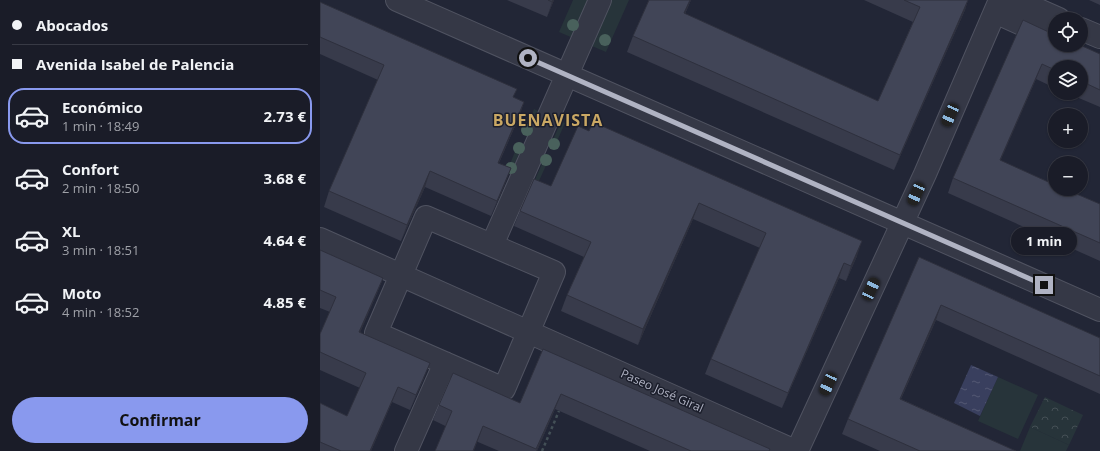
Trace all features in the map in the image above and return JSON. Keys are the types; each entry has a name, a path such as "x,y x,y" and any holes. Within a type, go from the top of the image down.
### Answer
{"street":[{"path":"397,0 1100,310"},
{"path":"492,245 600,0"},
{"path":"1016,0 1048,14"},
{"path":"796,451 925,174 998,6 1048,35"},
{"path":"1088,37 1097,47"},
{"path":"426,217 554,272 504,388 376,333 402,274 426,217"},
{"name":"Paseo José Giral","path":"320,239 402,274 796,451"},
{"path":"406,451 445,363"}],"path":[{"path":"542,451 559,411"}],"green space":[{"path":"573,0 629,0 606,52 559,32"},
{"path":"534,109 538,111 527,135 523,134"},
{"path":"561,122 565,123 554,148 550,146"},
{"path":"518,144 522,146 512,171 508,169"},
{"path":"545,157 549,159 538,183 534,182"},
{"path":"998,377 1038,395 1018,439 978,421"},
{"path":"1045,397 1083,415 1069,445 1030,427"},
{"path":"1030,427 1069,445 1066,451 1020,451"}],"water":[{"path":"971,365 998,377 980,416 954,403"}],"building":[{"path":"649,0 690,0 684,13 878,101 920,7 904,0 968,0 900,155 633,36"},
{"path":"320,2 517,89 513,97 524,102 498,163 511,168 497,201 430,171 407,225 329,191 384,65 320,37"},
{"path":"1023,20 1048,32 1048,52 1088,52 1088,49 1100,54 1100,90 1088,84 1088,60 1048,60 1048,67 1042,64 1000,160 1048,182 1048,196 1081,196 1100,204 1100,243 953,178"},
{"path":"593,122 862,241 851,266 844,263 788,393 711,359 766,233 699,203 643,329 567,295 591,242 520,211 534,179 551,186 578,126 589,131"},
{"path":"320,250 383,278 359,332 430,363 416,395 398,387 370,451 341,451 320,442 320,403 347,416 366,373 320,352 320,334 336,297 320,290"},
{"path":"919,257 1100,338 1100,376 941,305 900,399 1016,451 920,451 848,419"},
{"path":"543,349 770,449 769,451 691,451 561,394 536,449 483,426 473,451 435,451 452,411 439,405 453,373 520,403"}],"district":[{"name":"BUENAVISTA","path":"548,120"}],"route":[{"path":"528,58 1044,285"}]}
